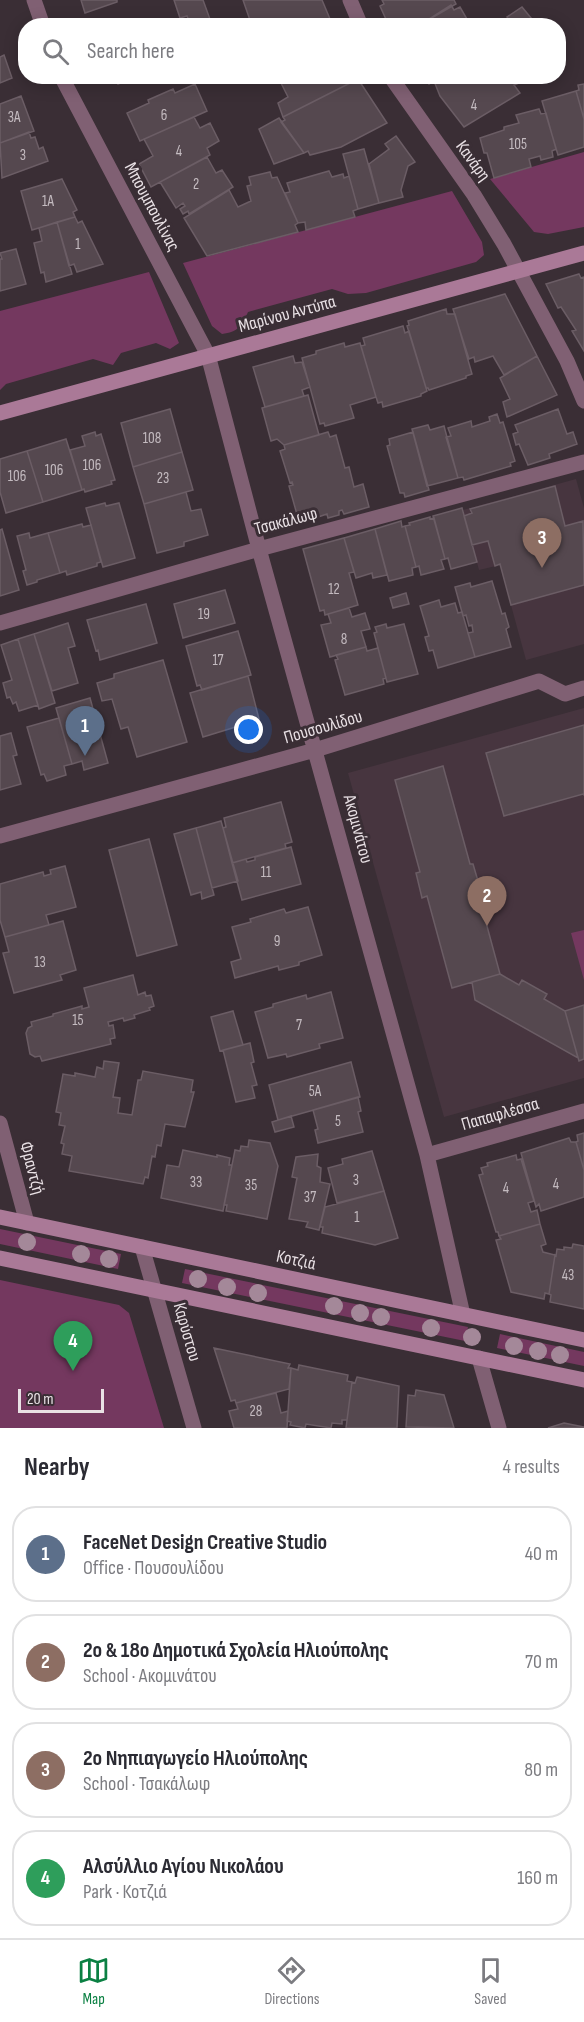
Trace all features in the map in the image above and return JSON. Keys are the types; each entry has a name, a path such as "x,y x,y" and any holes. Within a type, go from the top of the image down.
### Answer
{"main road":[{"name":"Μαρίνου Αντύπα","path":"0,413 584,253"},
{"name":"Κοτζιά","path":"0,1217 584,1340"},
{"path":"0,1258 584,1380"}],"street":[{"path":"34,0 40,18"},
{"path":"350,0 358,18"},
{"name":"Μπουμπουλίνας","path":"65,84 208,355"},
{"name":"Κανάρη","path":"396,84 474,195 504,244 567,361 584,401"},
{"name":"Ακομινάτου","path":"208,355 259,549 427,1155 463,1315"},
{"name":"Τσακάλωφ","path":"0,623 259,549 584,462"},
{"name":"Πουσουλίδου","path":"0,836 315,750 539,681 565,694 584,688"},
{"name":"Παπαφλέσσα","path":"427,1155 584,1111"},
{"name":"Φραντζή","path":"0,1123 27,1223"},
{"name":"Καρύστου","path":"142,1247 194,1428"},
{"path":"479,1358 499,1428"}],"shaded area":[{"path":"584,152 584,227 548,234 534,232 490,179"},
{"path":"452,191 482,242 484,255 476,262 366,293 348,294 332,289 248,312 238,328 232,332 222,334 212,326 183,263"},
{"path":"149,272 179,343 170,349 156,343 121,353 113,365 93,359 6,384 0,390 0,311"},
{"path":"576,479 584,508 584,644 526,660 500,565 479,570 463,510"},
{"path":"584,708 584,1078 444,1117 348,773"},
{"path":"584,930 584,980 571,933"},
{"path":"0,1229 121,1254 118,1269 0,1244"},
{"path":"185,1269 468,1327 465,1341 182,1283"},
{"path":"0,1280 119,1305 129,1313 164,1428 0,1428"},
{"path":"500,1334 584,1352 584,1366 497,1348"}],"building":[{"path":"81,0 117,0 117,2 85,13"},
{"path":"174,0 203,0 210,18 188,18 187,16 180,18"},
{"path":"243,0 322,0 330,18 249,18"},
{"path":"382,0 454,0 456,4 432,18 385,18 380,6 384,4"},
{"path":"451,5 454,10 460,7 466,18 431,18"},
{"path":"522,7 531,18 508,18"},
{"path":"4,55 12,78 0,83 0,57"},
{"path":"195,84 207,111 140,141 127,113 149,103 148,100 173,89 175,93"},
{"path":"282,84 348,84 283,117 278,103 288,97"},
{"path":"348,84 361,84 387,123 341,147 310,155 308,151 304,153 281,122 285,120 283,117"},
{"path":"435,84 516,84 514,85 520,93 464,127 440,96"},
{"path":"584,84 584,119 576,91 579,90 578,85"},
{"path":"576,91 584,119 584,147 558,155 542,101"},
{"path":"21,96 34,131 0,143 0,104"},
{"path":"539,109 541,114 546,113 556,149 552,151 553,157 541,160 540,156 529,159 531,167 494,178 480,138 519,123 516,115"},
{"path":"194,117 200,128 210,123 219,141 207,148 210,155 151,187 139,164 153,156 144,139"},
{"path":"279,118 304,153 274,164 259,129"},
{"path":"29,132 31,138 35,137 39,149 43,147 48,161 2,178 0,143"},
{"path":"396,136 415,162 408,166 401,190 403,197 379,203 369,164 389,149 385,144"},
{"path":"364,149 379,203 358,209 343,154"},
{"path":"207,157 216,173 222,170 233,187 189,214 188,211 183,214 180,209 185,206 183,203 176,208 160,182"},
{"path":"329,171 332,177 343,174 344,178 349,176 358,209 353,211 355,217 306,230 305,222 298,223 285,193 290,192 287,183"},
{"path":"270,172 272,178 277,177 298,223 295,225 298,232 207,256 184,218 229,190 238,207 251,201 247,186 251,185 249,177"},
{"path":"62,179 77,210 73,212 75,217 32,230 21,191"},
{"path":"75,217 78,223 82,221 103,264 77,272 74,264 69,266 57,222"},
{"path":"57,222 72,274 46,282 44,272 41,273 34,243 42,241 39,228"},
{"path":"16,249 26,284 0,291 0,259 2,259 0,253"},
{"path":"579,274 581,278 584,277 584,351 572,331 576,330 561,307 558,308 546,284"},
{"path":"505,294 537,356 504,375 493,356 475,362 474,357 469,359 453,309"},
{"path":"446,309 447,314 455,314 472,374 429,390 426,388 407,326 408,321"},
{"path":"403,326 405,333 409,331 427,391 421,396 383,407 382,402 378,403 361,346 365,345 363,338"},
{"path":"344,343 345,347 360,343 376,397 350,405 354,418 325,426 324,423 320,424 302,358 316,354 316,351"},
{"path":"293,356 295,363 302,362 310,387 302,390 304,396 265,407 253,367"},
{"path":"537,356 557,395 507,417 503,402 510,399 500,378"},
{"path":"308,395 319,435 284,445 277,439 271,441 262,408"},
{"path":"170,409 182,452 133,467 121,423"},
{"path":"558,409 567,434 573,432 577,444 549,454 550,458 528,465 519,444 516,445 513,434 518,432 515,425"},
{"path":"497,414 500,423 503,422 515,461 510,463 511,466 464,480 463,477 458,478 446,437 451,436 448,428 471,421 472,427 490,421 489,417"},
{"path":"428,425 430,430 444,426 458,478 427,486 412,429"},
{"path":"95,432 96,436 101,434 115,480 111,481 112,484 85,492 84,489 82,490 70,450 85,446 82,436"},
{"path":"328,432 330,437 336,435 345,468 349,467 354,487 363,484 369,507 344,514 342,510 339,511 339,515 328,518 327,514 306,521 304,516 298,518 289,486 293,485 292,482 290,483 280,451 285,449 284,445"},
{"path":"413,432 429,490 405,497 404,493 400,493 387,446 390,445 389,439"},
{"path":"66,439 82,490 43,502 27,451"},
{"path":"27,451 43,502 6,513 0,492 0,459"},
{"path":"182,452 193,490 144,504 133,467"},
{"path":"555,486 565,526 583,521 584,585 511,605 500,564 495,566 488,541 472,545 464,516 472,513 470,509"},
{"path":"186,492 191,511 201,509 208,535 184,542 184,546 157,553 144,504"},
{"path":"105,503 106,506 119,503 135,558 103,567 86,508"},
{"path":"462,508 477,562 451,569 448,558 445,559 433,516"},
{"path":"430,517 430,519 434,518 445,559 441,560 444,569 421,575 419,566 416,567 405,526"},
{"path":"401,521 402,527 405,526 416,567 412,568 413,575 389,581 375,529"},
{"path":"82,524 83,527 91,525 101,562 97,563 97,566 67,575 66,571 60,573 48,533"},
{"path":"2,529 19,590 0,596 0,530"},
{"path":"375,529 387,575 373,578 372,573 356,578 344,538"},
{"path":"29,533 30,538 48,533 60,573 27,585 23,571 26,570 17,536"},
{"path":"344,538 354,572 349,573 358,605 325,615 324,610 320,611 303,549"},
{"path":"492,581 502,614 505,613 511,647 475,657 468,633 473,632 472,625 469,626 466,615 463,616 455,587 470,583 471,587"},
{"path":"225,590 235,623 183,638 174,604"},
{"path":"406,593 409,604 393,608 390,598"},
{"path":"439,600 441,607 455,603 458,613 462,612 475,657 438,668 433,650 429,651 425,637 429,636 420,606"},
{"path":"146,604 157,643 100,660 87,620"},
{"path":"349,608 352,617 365,613 370,629 361,631 366,647 330,657 321,625 331,623 328,614"},
{"path":"68,623 75,646 68,648 78,683 52,691 34,634"},
{"path":"386,624 387,628 404,624 418,674 387,682 374,633 377,632 375,627"},
{"path":"238,631 251,675 202,690 200,685 197,686 186,646"},
{"path":"34,634 55,703 39,709 18,639"},
{"path":"18,639 38,705 19,711 16,702 13,704 10,697 7,698 3,683 12,680 1,645"},
{"path":"366,647 367,651 378,648 386,678 383,679 384,684 345,695 335,660 338,659 336,655"},
{"path":"163,660 187,742 137,757 128,727 121,729 112,699 102,701 97,683 114,678 114,674"},
{"path":"248,676 259,719 251,722 253,727 241,731 239,726 203,737 190,693"},
{"path":"90,698 108,763 84,770 82,761 72,764 56,708"},
{"path":"59,718 72,764 64,766 66,775 47,781 44,774 41,775 27,727"},
{"path":"584,725 584,795 504,816 486,753"},
{"path":"11,733 17,755 13,756 21,784 0,790 0,736"},
{"path":"443,766 470,864 473,864 478,881 475,882 500,974 452,988 427,896 422,898 416,873 420,872 395,780"},
{"path":"281,802 292,842 285,844 286,848 232,863 223,828 226,827 224,818"},
{"path":"221,821 238,881 212,888 196,828"},
{"path":"196,828 214,895 202,899 201,892 191,895 174,834"},
{"path":"149,839 177,945 137,956 109,850"},
{"path":"291,847 301,884 242,900 232,863 246,859 247,862 255,860 255,857"},
{"path":"65,866 76,907 46,915 49,925 5,937 0,920 0,884 43,872 44,876 51,874 50,870"},
{"path":"308,907 322,955 299,962 299,965 279,970 278,966 235,978 231,962 241,959 232,927 284,909 286,913"},
{"path":"63,921 76,970 60,975 62,980 14,993 3,953 9,952 5,937"},
{"path":"500,974 519,985 522,980 547,994 544,999 565,1011 578,1058 475,1000 472,982"},
{"path":"133,975 138,995 145,992 146,996 151,995 154,1006 149,1008 150,1010 134,1015 135,1018 108,1022 109,1026 113,1025 115,1038 110,1039 111,1044 42,1061 40,1056 35,1057 30,1054 26,1033 32,1026 31,1022 82,1006 82,1009 89,1007 84,988"},
{"path":"331,992 343,1038 319,1044 320,1048 287,1057 286,1054 268,1058 255,1012 273,1007 273,1004 306,995 307,999"},
{"path":"584,1005 584,1059 579,1061 565,1011"},
{"path":"233,1011 243,1045 220,1051 211,1017"},
{"path":"250,1043 254,1062 251,1063 257,1085 252,1086 255,1098 236,1102 223,1050"},
{"path":"104,1061 119,1063 113,1097 120,1098 118,1113 132,1115 138,1080 141,1080 143,1071 193,1080 191,1092 194,1092 185,1127 165,1124 161,1146 157,1145 155,1157 152,1156 148,1178 145,1177 143,1184 69,1171 72,1156 62,1154 64,1144 61,1143 65,1126 59,1125 61,1113 56,1112 63,1074 75,1076 75,1073 95,1077 97,1067 103,1069"},
{"path":"351,1062 360,1097 278,1120 269,1085"},
{"path":"358,1097 361,1111 358,1112 363,1132 318,1143 315,1130 318,1129 313,1110"},
{"path":"291,1116 294,1127 275,1132 272,1122"},
{"path":"584,1133 584,1170 576,1142 578,1141 577,1135"},
{"path":"569,1138 571,1142 576,1142 584,1170 584,1197 541,1211 539,1204 536,1207 521,1153"},
{"path":"249,1140 270,1143 278,1166 267,1219 226,1211 227,1205 224,1205 235,1150 240,1151 241,1146 248,1147"},
{"path":"183,1150 230,1158 229,1165 232,1165 223,1211 161,1198 167,1165 179,1167"},
{"path":"372,1151 384,1191 337,1203 328,1168 343,1164 342,1159"},
{"path":"318,1154 317,1166 321,1168 320,1182 330,1184 319,1230 306,1227 308,1222 289,1219 297,1178 292,1177 296,1157"},
{"path":"516,1155 517,1160 521,1159 534,1201 528,1203 531,1212 537,1210 540,1224 499,1236 479,1175 483,1174 481,1168 488,1166 487,1163"},
{"path":"384,1191 398,1238 375,1245 322,1233 323,1227 320,1227 325,1207"},
{"path":"540,1224 546,1244 541,1246 543,1252 555,1255 549,1294 545,1293 544,1299 511,1292 496,1240 501,1239 499,1236"},
{"path":"573,1244 584,1246 584,1309 550,1302 551,1295 549,1294 557,1249 572,1248"},
{"path":"214,1348 290,1364 288,1368 291,1368 289,1389 236,1403 235,1400 231,1401"},
{"path":"299,1365 348,1375 347,1381 352,1382 347,1420 342,1420 342,1424 332,1423 331,1428 306,1424 305,1428 290,1425 291,1422 287,1421 291,1368 298,1370"},
{"path":"357,1377 399,1386 397,1428 346,1428 352,1382 355,1383"},
{"path":"416,1390 444,1395 454,1428 406,1427 408,1395 415,1396"},
{"path":"276,1393 281,1413 288,1411 287,1428 234,1428 229,1411 238,1409 236,1403"},
{"path":"564,1423 584,1427 584,1428 548,1428"}],"place":[{"name":"2ο Νηπιαγωγείο Ηλιούπολης","path":"542,568"},
{"name":"FaceNet Design Creative Studio","path":"85,756"},
{"name":"2ο & 18ο Δημοτικά Σχολεία Ηλιούπολης","path":"487,926"},
{"name":"Αλσύλλιο Αγίου Νικολάου","path":"73,1371"}]}
